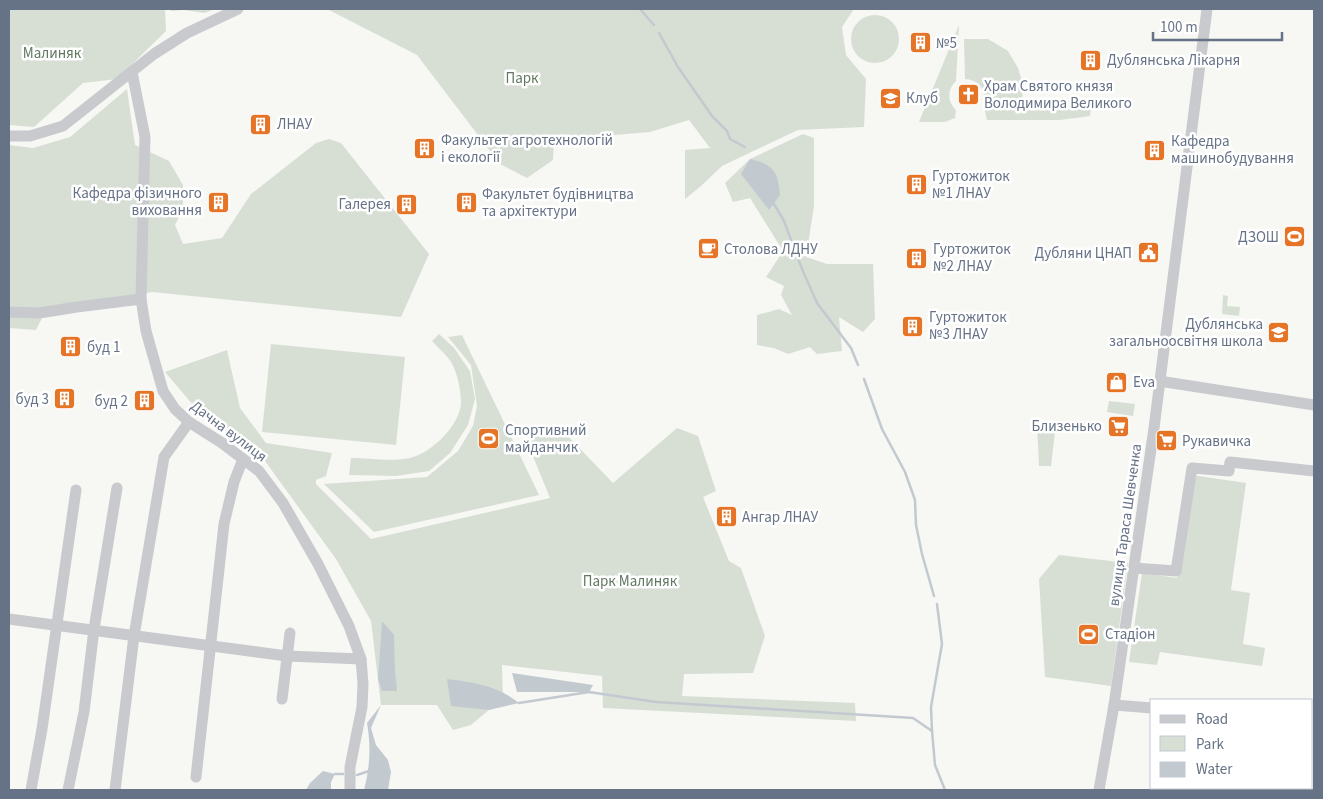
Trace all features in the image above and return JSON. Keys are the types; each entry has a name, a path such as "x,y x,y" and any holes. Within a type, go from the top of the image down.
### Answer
{"street":[{"path":"9,136 30,136 63,126 154,54 187,33 238,9"},
{"name":"вулиця Тараса Шевченка","path":"1099,790 1114,705 1154,428 1207,9"},
{"name":"Дачна вулиця","path":"132,72 145,137 141,299 146,331 163,391 175,409 189,422 222,443 259,471 288,510 345,617 361,659 362,706 350,767 350,790"},
{"path":"9,312 39,313 77,306 141,299"},
{"path":"1159,381 1314,405"},
{"path":"115,790 134,636 164,457 189,422"},
{"path":"196,777 224,524 234,482 243,459"},
{"path":"1134,568 1176,570 1192,468 1229,471 1230,462 1314,471"},
{"path":"68,790 84,712 94,629 117,488"},
{"path":"31,790 42,729 76,490"},
{"path":"9,619 287,656 361,659"},
{"path":"282,699 290,633"},
{"path":"1114,705 1150,708"}],"green space":[{"name":"Малиняк","path":"9,9 165,9 166,31 117,79 83,83 34,127 9,125"},
{"path":"171,9 215,9 204,13 184,10 171,11"},
{"name":"Парк","path":"327,9 854,9 842,27 846,55 866,79 864,127 798,130 722,166 685,199 685,150 710,148 689,120 650,132 554,140 553,160 527,178 500,164 417,55"},
{"path":"870,15 880,15 892,22 899,34 899,44 892,56 880,63 870,63 862,59 855,52 851,44 851,34 855,26 862,19"},
{"path":"959,25 956,81 951,88 949,96 956,110 955,118 945,122 919,122"},
{"path":"964,39 988,39 1008,51 1018,68 1023,84 1022,103 984,100 980,85 965,79"},
{"path":"127,89 135,145 169,161 183,185 183,209 175,225 183,244 222,238 251,194 316,143 329,139 341,143 429,254 401,317 152,292 45,312 36,330 9,328 9,145 33,148 70,137"},
{"path":"984,107 1059,110 1091,107 1090,116 1060,120 987,120"},
{"path":"803,134 814,138 814,206 806,257 827,264 873,264 875,319 863,332 839,317 842,351 817,354 810,347 788,354 774,348 757,345 757,315 779,309 792,315 781,295 784,286 766,277 783,251 750,198 733,202 725,183 750,159"},
{"path":"1223,295 1228,296 1227,306 1240,307 1239,316 1222,314"},
{"path":"439,334 454,348 470,371 475,399 468,425 450,453 429,471 396,476 349,475 351,458 393,460 416,456 431,448 452,426 460,410 460,394 458,380 452,364 448,357 432,341"},
{"name":"Спортивний майданчик","path":"462,335 539,495 374,532 324,484 427,477 458,451 473,426 477,406 471,365 448,337"},
{"path":"271,344 405,357 396,445 262,432"},
{"name":"Парк Малиняк","path":"227,350 240,408 266,443 332,453 326,476 316,480 316,484 371,539 550,498 526,439 560,428 613,483 677,428 698,436 716,491 703,497 729,561 741,568 765,636 753,673 684,674 682,696 855,703 856,721 603,708 602,676 502,665 503,698 471,725 453,730 437,705 381,705 371,621 336,559 265,461 199,412 165,372"},
{"path":"1109,401 1135,404 1133,416 1107,412"},
{"path":"1037,424 1056,424 1051,466 1039,466"},
{"path":"1192,475 1246,483 1231,590 1250,593 1243,644 1265,648 1262,666 1160,652 1157,665 1129,662 1142,573 1177,578"},
{"path":"1059,555 1128,563 1111,686 1045,677 1039,579"}],"water":[{"path":"750,159 765,163 773,170 778,180 780,195 769,210 741,174"},
{"path":"382,621 394,635 397,691 382,691 378,679"},
{"path":"512,673 593,685 589,692 517,692"},
{"path":"447,679 476,683 503,692 519,703 489,710 451,706"},
{"path":"381,705 371,728 376,745 388,760 391,772 388,790 364,790 369,756 367,723"},
{"path":"323,771 335,774 331,782 331,790 306,790 310,783"}],"waterway":[{"path":"640,9 654,25"},
{"path":"659,33 678,67 712,116 727,131 730,139 745,147"},
{"path":"774,204 784,221 817,303 851,348 858,365"},
{"path":"864,379 882,429 905,472 915,500 916,525 934,596"},
{"path":"937,604 942,644 931,707 932,731 935,765 945,790"},
{"path":"519,703 589,692 656,702 913,718 932,731"},
{"path":"357,775 369,771"},
{"path":"335,774 343,774"}],"place":[{"name":"№5","path":"920,43"},
{"name":"Дублянська Лікарня","path":"1091,60"},
{"name":"Храм Святого князя Володимира Великого","path":"968,95"},
{"name":"Клуб","path":"890,98"},
{"name":"ЛНАУ","path":"261,124"},
{"name":"Факультет агротехнологій і екології","path":"425,149"},
{"name":"Кафедра машинобудування","path":"1155,150"},
{"name":"Гуртожиток №1 ЛНАУ","path":"916,185"},
{"name":"Кафедра фізичного виховання","path":"218,202"},
{"name":"Факультет будівництва та архітектури","path":"466,203"},
{"name":"Галерея","path":"407,204"},
{"name":"ДЗОШ","path":"1295,237"},
{"name":"Столова ЛДНУ","path":"708,249"},
{"name":"Дубляни ЦНАП","path":"1148,253"},
{"name":"Гуртожиток №2 ЛНАУ","path":"917,258"},
{"name":"Гуртожиток №3 ЛНАУ","path":"913,326"},
{"name":"Дублянська загальноосвітня школа","path":"1279,333"},
{"name":"буд 1","path":"71,347"},
{"name":"Eva","path":"1117,382"},
{"name":"буд 3","path":"65,399"},
{"name":"буд 2","path":"144,401"},
{"name":"Близенько","path":"1118,426"},
{"name":"Спортивний майданчик","path":"489,439"},
{"name":"Рукавичка","path":"1166,441"},
{"name":"Ангар ЛНАУ","path":"726,517"},
{"name":"Стадіон","path":"1089,634"}]}
